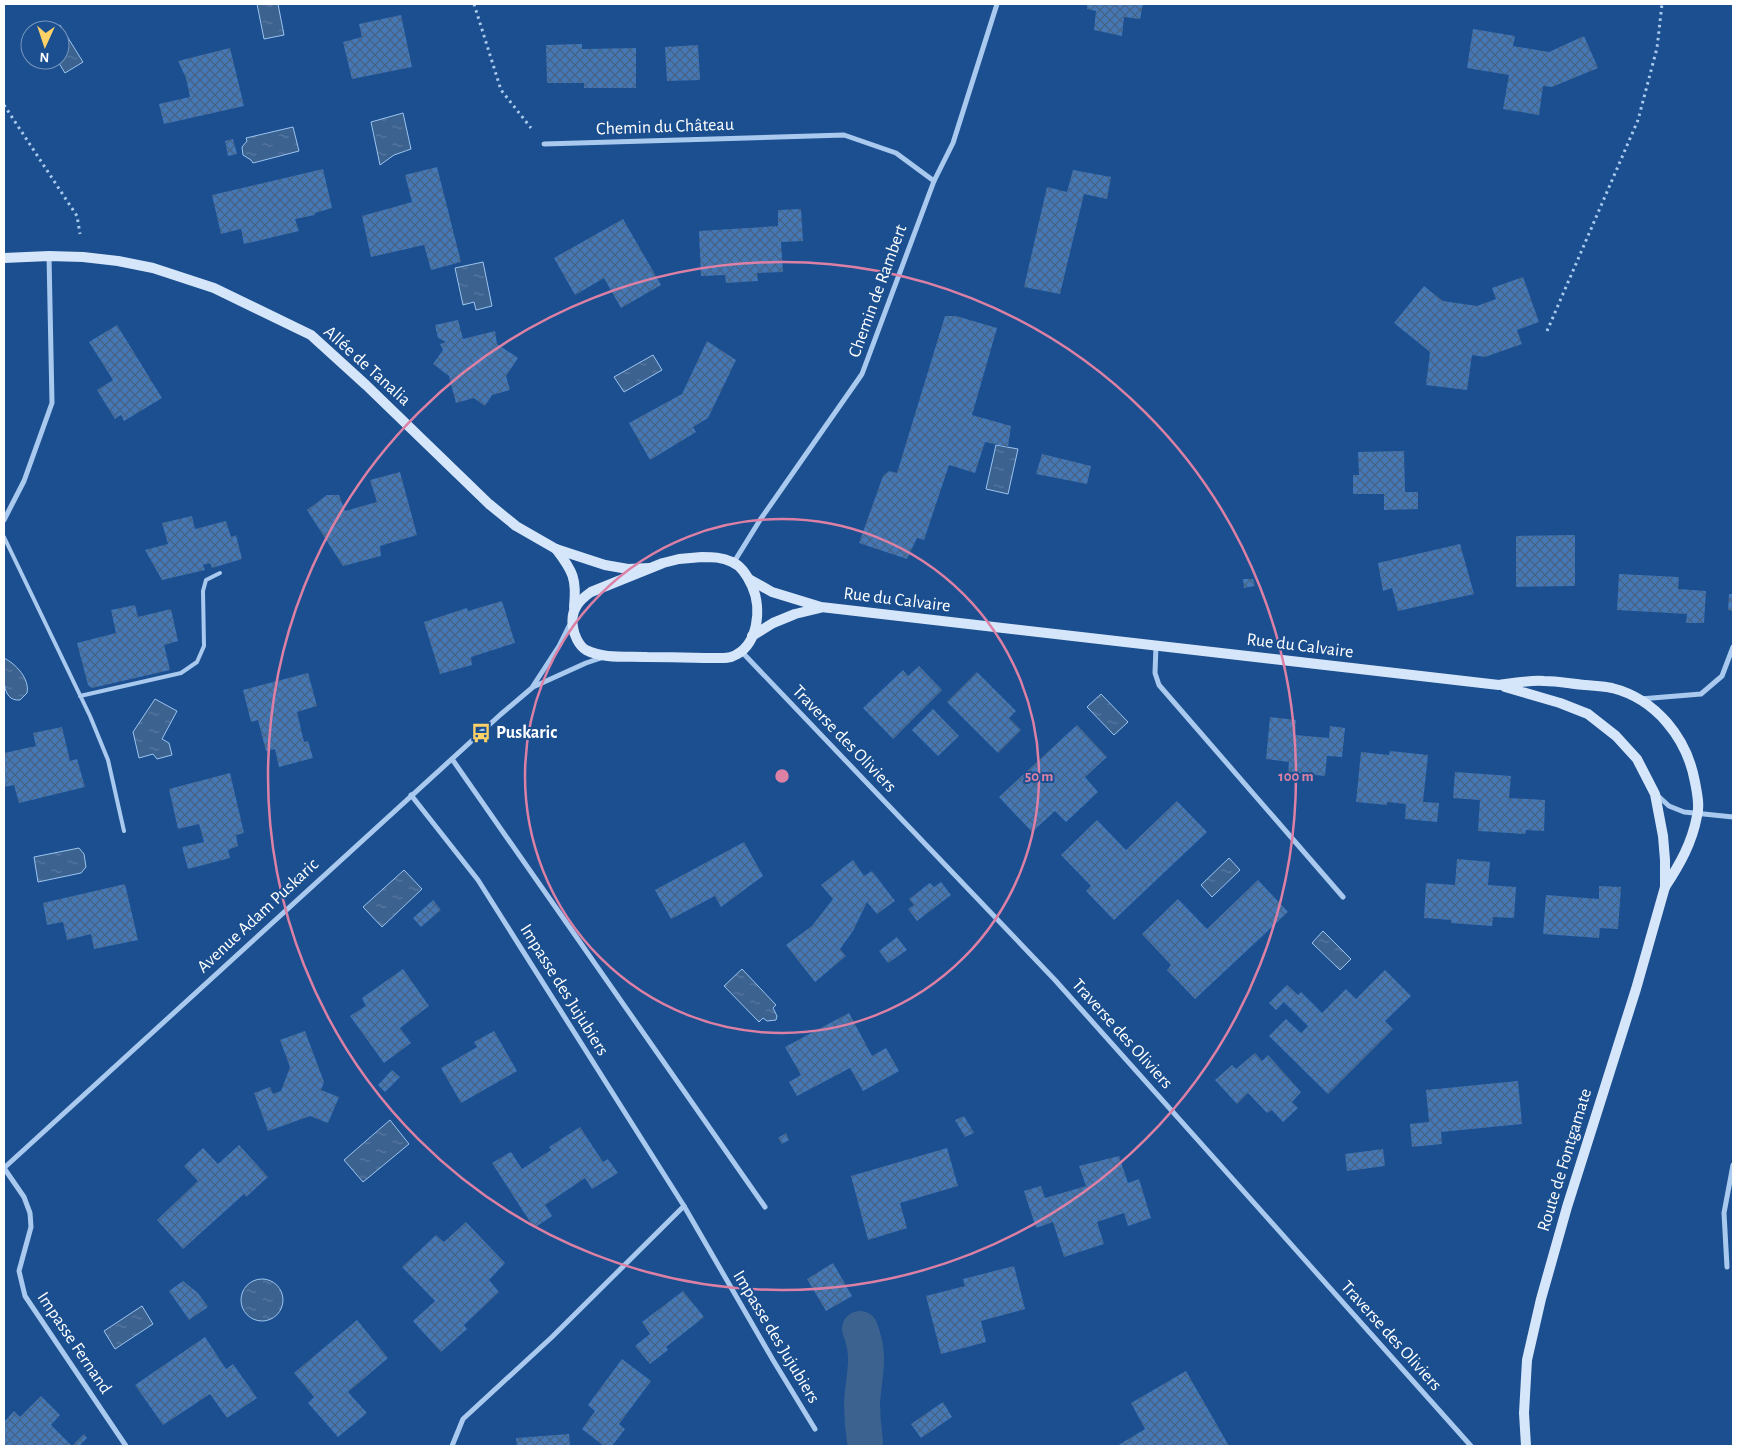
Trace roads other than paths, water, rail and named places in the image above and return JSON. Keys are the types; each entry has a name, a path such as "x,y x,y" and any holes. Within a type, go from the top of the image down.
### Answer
{"street":[{"name":"Chemin de Rambert","path":"734,562 760,520 862,374 934,181 953,143 997,4"},
{"name":"Chemin du Château","path":"544,144 844,135 896,153 934,181"},
{"path":"4,520 24,480 52,403 49,256"},
{"name":"Allée de Tanalia","path":"4,258 49,256 118,261 153,268 214,288 311,336 366,385 489,504 516,526 556,549 605,565 628,569 650,568"},
{"name":"Allée de Tanalia","path":"556,549 568,564 574,577 576,589 573,614"},
{"path":"719,558 734,562 749,578 758,607 752,636 740,651 732,657 607,656 585,650 578,642 573,629 573,614 582,598 591,592 650,568 679,559 719,558"},
{"name":"Rue du Calvaire","path":"749,578 772,592 821,608 1499,685 1543,681 1612,688 1637,699 1658,712 1675,731 1683,745 1694,773 1698,794 1698,814"},
{"name":"Rue du Calvaire","path":"752,636 773,623 795,614 821,608"},
{"name":"Avenue Adam Puskaric","path":"4,1168 411,795 533,687 559,646 573,614"},
{"path":"1156,646 1155,673 1159,685 1343,897"},
{"path":"1637,699 1701,694 1722,676 1733,647"},
{"name":"Traverse des Oliviers","path":"740,651 1055,980 1471,1446"},
{"name":"Avenue Adam Puskaric","path":"533,687 586,663 607,656"},
{"name":"Route de Fontgamate","path":"1499,685 1560,703 1588,714 1616,736 1637,759 1655,794 1663,836 1665,887"},
{"path":"452,758 765,1207"},
{"path":"1655,794 1669,806 1684,812 1733,817"},
{"name":"Impasse des Jujubiers","path":"411,795 478,880 684,1206 815,1429"},
{"name":"Route de Fontgamate","path":"1526,1446 1524,1413 1527,1360 1541,1299 1567,1207 1636,989 1665,887 1682,861 1691,841 1698,814"},
{"path":"1727,1267 1724,1213 1733,1165"},
{"name":"Impasse Fernand","path":"4,1168 24,1197 30,1213 31,1227 19,1271 25,1296 126,1446"},
{"path":"452,1446 463,1419 552,1337 684,1206"}],"lane":[{"path":"4,537 80,696 108,760 124,831"},
{"path":"80,696 180,673 196,662 204,646 203,591 206,580 220,573"}],"water":[{"path":"257,4 278,4 284,35 264,39"},
{"path":"70,41 83,62 70,70"},
{"path":"403,113 411,149 394,155 380,165 371,122"},
{"path":"293,127 299,151 253,163 243,155 242,147 247,141 246,138"},
{"path":"483,262 492,306 476,310 474,302 463,305 455,268"},
{"path":"653,355 662,370 624,392 614,377"},
{"path":"996,445 1018,449 1008,494 986,489"},
{"path":"4,658 21,672 26,682 27,693 20,700 9,696 6,691 4,685"},
{"path":"1101,694 1128,722 1114,735 1087,707"},
{"path":"155,699 177,711 162,739 169,743 172,755 157,759 153,754 139,758 133,732"},
{"path":"79,848 84,854 86,867 81,873 38,882 34,857"},
{"path":"1229,858 1240,870 1212,897 1201,885"},
{"path":"404,870 422,889 382,927 363,907"},
{"path":"1323,931 1351,959 1340,970 1312,943"},
{"path":"742,969 776,1005 773,1008 777,1016 776,1020 767,1021 763,1018 759,1022 724,986"},
{"path":"390,1120 409,1144 363,1182 344,1160"},
{"path":"266,1279 274,1282 280,1288 283,1300 280,1312 274,1318 258,1321 250,1318 244,1312 241,1296 244,1288 250,1282"},
{"path":"142,1306 153,1324 115,1349 104,1331"}],"waterway":[{"path":"860,1329 866,1357 862,1402 865,1441"}],"place":[{"name":"Puskaric","path":"481,733"}]}
